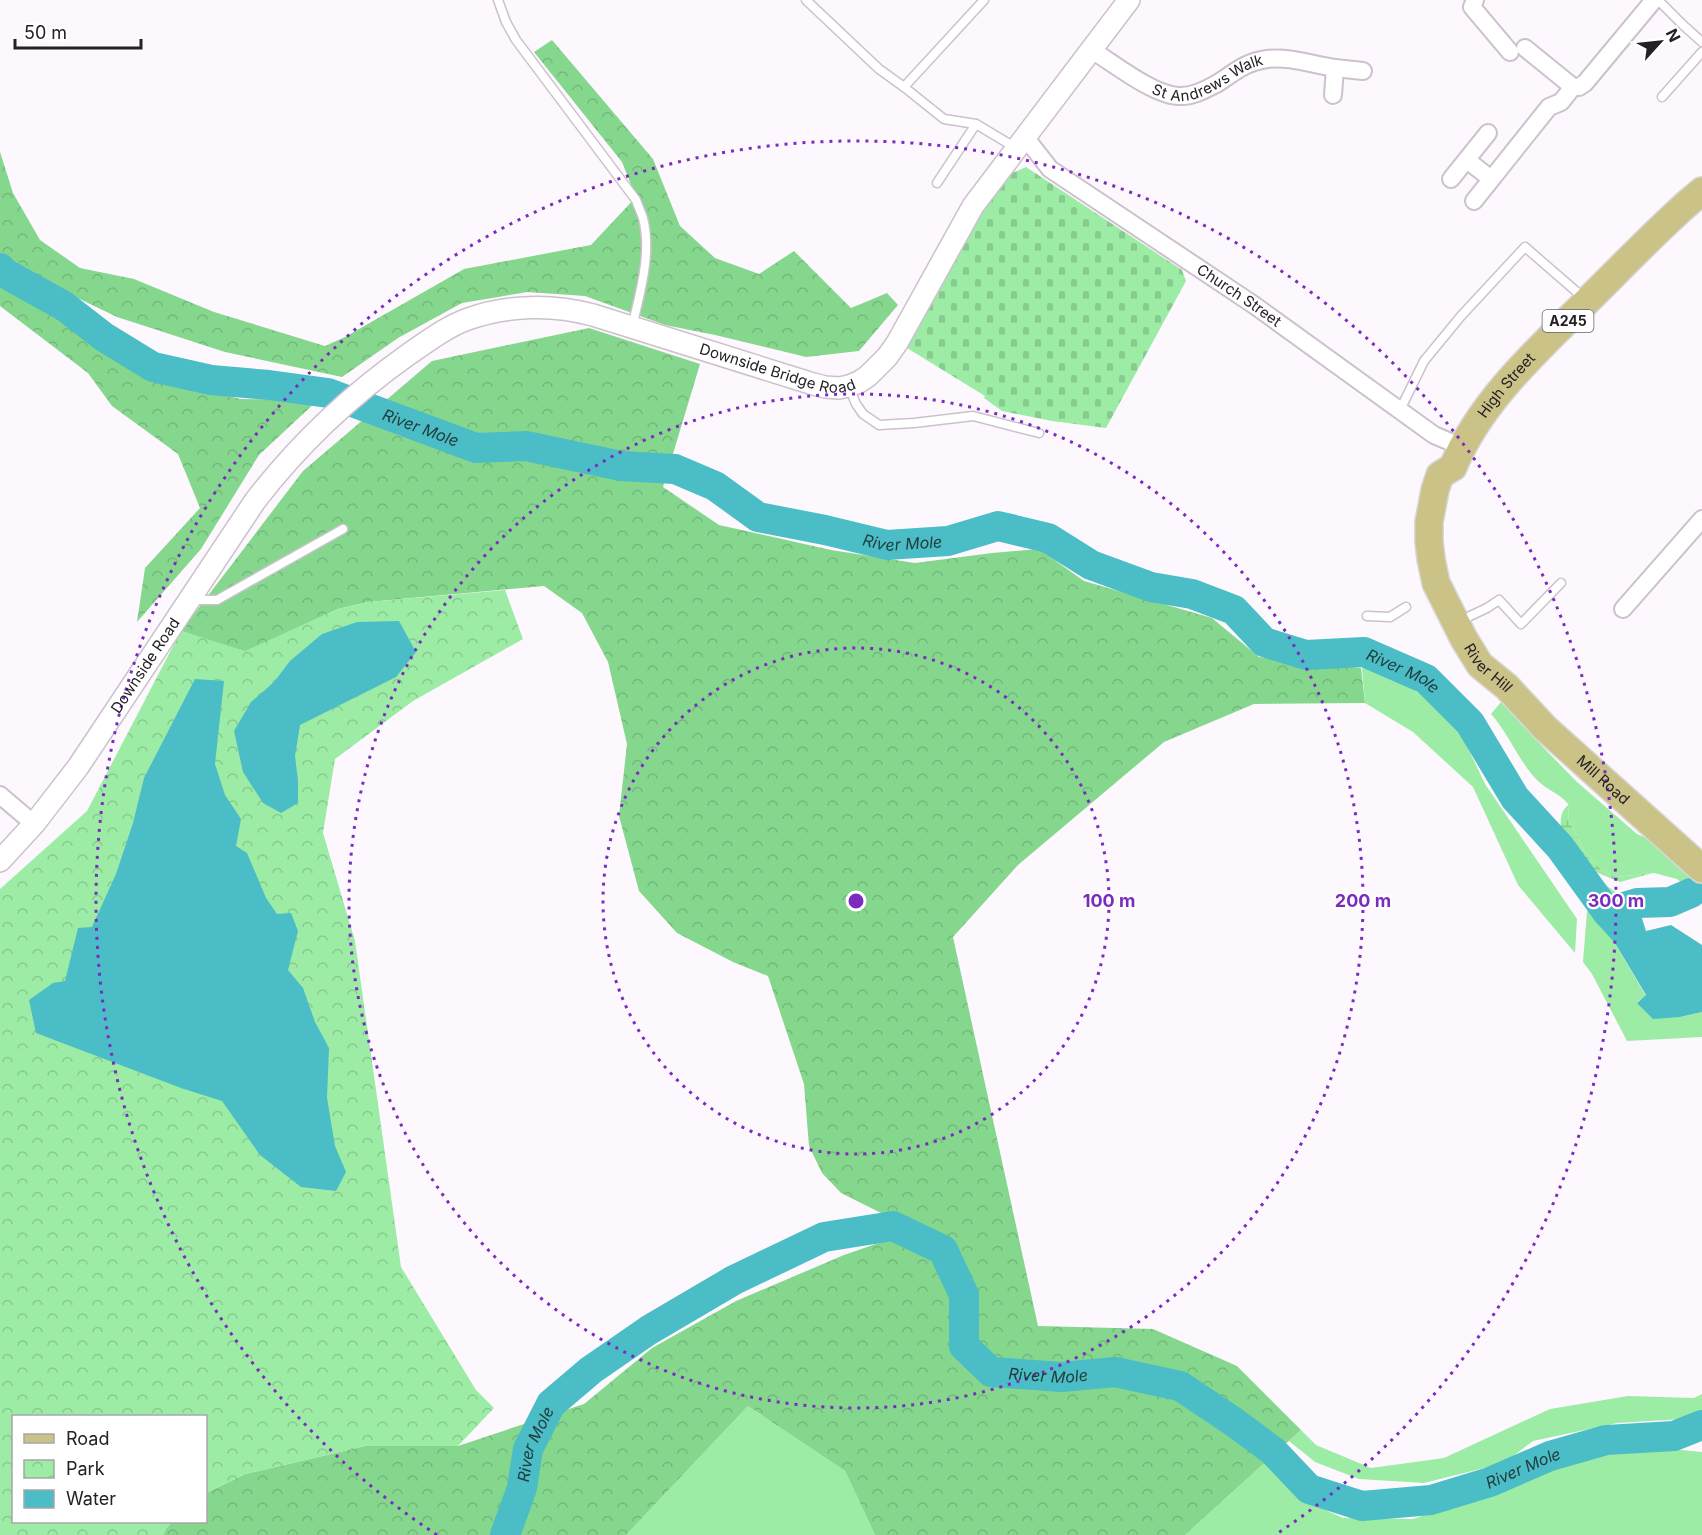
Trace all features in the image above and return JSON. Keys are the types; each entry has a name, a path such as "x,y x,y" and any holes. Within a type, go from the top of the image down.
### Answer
{"main road":[{"name":"High Street","path":"1457,457 1482,415 1502,389 1587,301 1679,210 1702,191"},
{"name":"River Hill","path":"1457,457 1440,475 1431,506 1429,541 1434,588 1480,665 1507,687"},
{"name":"River Hill","path":"1457,457 1457,478 1448,509 1447,555 1452,574 1470,616 1507,687"},
{"name":"Mill Road","path":"1507,687 1545,728 1607,786 1702,869"}],"street":[{"name":"Downside Bridge Road","path":"285,465 360,392 417,348 444,330 466,320 519,308 562,308 578,311 825,387 849,386 859,382 887,357 897,343 973,206 1129,0"},
{"path":"1475,0 1472,8 1518,50 1573,87 1579,87 1585,83 1654,0"},
{"name":"St Andrews Walk","path":"1090,49 1148,85 1169,95 1178,96 1205,90 1245,65 1267,59 1290,59 1335,68 1363,70"},
{"path":"1333,95 1335,68"},
{"path":"1474,201 1549,107 1561,102 1573,87"},
{"path":"1451,179 1488,134"},
{"name":"Church Street","path":"1020,142 1050,169 1254,305 1400,410 1434,435 1457,457"},
{"path":"1467,160 1491,179"},
{"name":"Downside Road","path":"0,861 34,824 78,768 255,501 285,465"},
{"path":"1623,609 1702,519"},
{"path":"0,795 34,824"}],"lane":[{"path":"498,0 516,40 636,200 643,218 646,239 645,261 632,327"},
{"path":"806,0 879,69 944,119 976,124 1020,142"},
{"path":"904,87 984,0"},
{"path":"1658,0 1702,42"},
{"path":"1662,97 1702,52"},
{"path":"936,183 976,124"},
{"path":"1400,410 1424,361 1461,316 1525,247 1587,301"},
{"path":"849,386 863,414 879,425 973,416 1040,433"},
{"path":"190,600 217,600 344,529"},
{"path":"1470,616 1499,600 1521,624 1562,583"},
{"path":"1367,616 1390,617 1406,607"}],"green space":[{"path":"552,40 653,159 680,226 715,258 759,274 794,251 851,308 887,293 898,305 859,351 806,357 665,325 585,296 527,292 462,303 398,338 342,377 225,352 117,317 7,264 0,256 0,152 13,193 40,240 80,268 134,279 214,312 325,346 345,337 464,269 591,245 636,197 622,162 534,52"},
{"path":"1026,167 1182,270 1186,281 1106,428 1052,421 1002,411 984,398 985,396 907,348 982,210 1010,174"},
{"path":"0,282 54,310 156,380 241,399 318,400 259,455 201,549 137,622 145,568 200,508 178,454 112,406 88,373 0,306"},
{"path":"589,328 700,364 663,487 719,525 831,550 915,563 1039,549 1084,581 1212,618 1259,657 1361,668 1365,703 1254,704 1164,742 1018,865 953,937 1038,1326 1153,1329 1237,1366 1301,1430 1185,1535 875,1535 845,1471 748,1406 626,1535 163,1535 171,1523 207,1523 207,1493 245,1474 365,1446 458,1446 584,1404 652,1348 736,1301 844,1255 890,1239 889,1217 841,1193 822,1173 809,1146 804,1084 768,976 733,962 677,933 639,891 619,816 627,744 608,662 582,613 544,586 368,602 338,609 245,652 181,631 303,471 432,361"},
{"path":"505,590 523,639 413,701 335,759 323,833 355,941 401,1267 476,1390 494,1408 458,1446 365,1446 245,1474 207,1493 207,1415 12,1415 12,1523 171,1523 163,1535 0,1535 0,889 87,811 181,631 245,651 338,609 368,602"},
{"path":"1362,668 1387,672 1427,698 1459,729 1485,784 1577,919 1575,953 1518,885 1473,787 1413,732 1365,703"},
{"path":"1501,702 1577,782 1637,834 1653,841 1696,882 1689,889 1677,879 1654,873 1616,877 1601,870 1585,852 1568,818 1569,805 1536,779 1491,714"},
{"path":"1569,805 1568,818 1585,852 1601,870 1616,877 1653,873 1620,882 1598,873 1578,858 1564,857 1556,848 1562,814"},
{"path":"1577,876 1600,881 1631,903 1601,912 1594,900 1574,882"},
{"path":"1587,911 1597,913 1646,996 1637,1002 1680,1017 1702,1012 1702,1037 1627,1041 1592,974 1583,962"},
{"path":"1702,1394 1702,1410 1684,1419 1617,1423 1533,1441 1504,1463 1424,1483 1359,1479 1315,1462 1289,1441 1301,1430 1316,1445 1371,1468 1444,1458 1550,1409 1628,1396 1694,1398"},
{"path":"748,1406 845,1471 875,1535 626,1535"},
{"path":"1671,1449 1702,1452 1702,1535 1185,1535 1268,1460 1299,1498 1343,1518 1413,1519 1580,1460 1621,1450"}],"water":[{"path":"399,621 416,652 396,677 300,725 295,756 298,803 281,813 263,803 243,772 234,731 251,702 274,682 290,661 322,634 357,622"},
{"path":"195,679 224,681 215,764 225,795 241,819 236,846 247,853 266,898 277,914 291,913 298,931 288,970 303,988 315,1022 329,1048 327,1098 335,1146 346,1172 336,1191 301,1187 260,1155 222,1101 181,1088 36,1033 29,1000 53,983 65,981 78,928 92,927 116,874 133,823 144,778"},
{"path":"1634,893 1646,931 1671,925 1702,945 1702,1012 1680,1017 1653,1019 1637,1003 1646,995 1597,913"}],"waterway":[{"name":"River Mole","path":"0,268 6,274 64,306 104,337 153,367 211,380 328,393 476,448 526,446 621,466 675,469 715,486 758,517 887,545 948,541 998,526 1048,538 1091,565 1151,587 1192,594 1234,610 1264,642 1306,655 1364,652 1426,679 1470,723 1515,798 1560,847 1607,912 1641,949 1686,977 1702,983"},
{"path":"1607,912 1637,903 1670,902 1691,893"},
{"name":"River Mole","path":"505,1535 522,1488 528,1449 551,1404 591,1370 649,1330 734,1280 824,1237 893,1226 943,1250 964,1295 964,1346 991,1372 1062,1377 1115,1372 1180,1386 1273,1451 1309,1489 1362,1506 1431,1500 1490,1482 1550,1456 1606,1440 1674,1436 1702,1425"}]}
